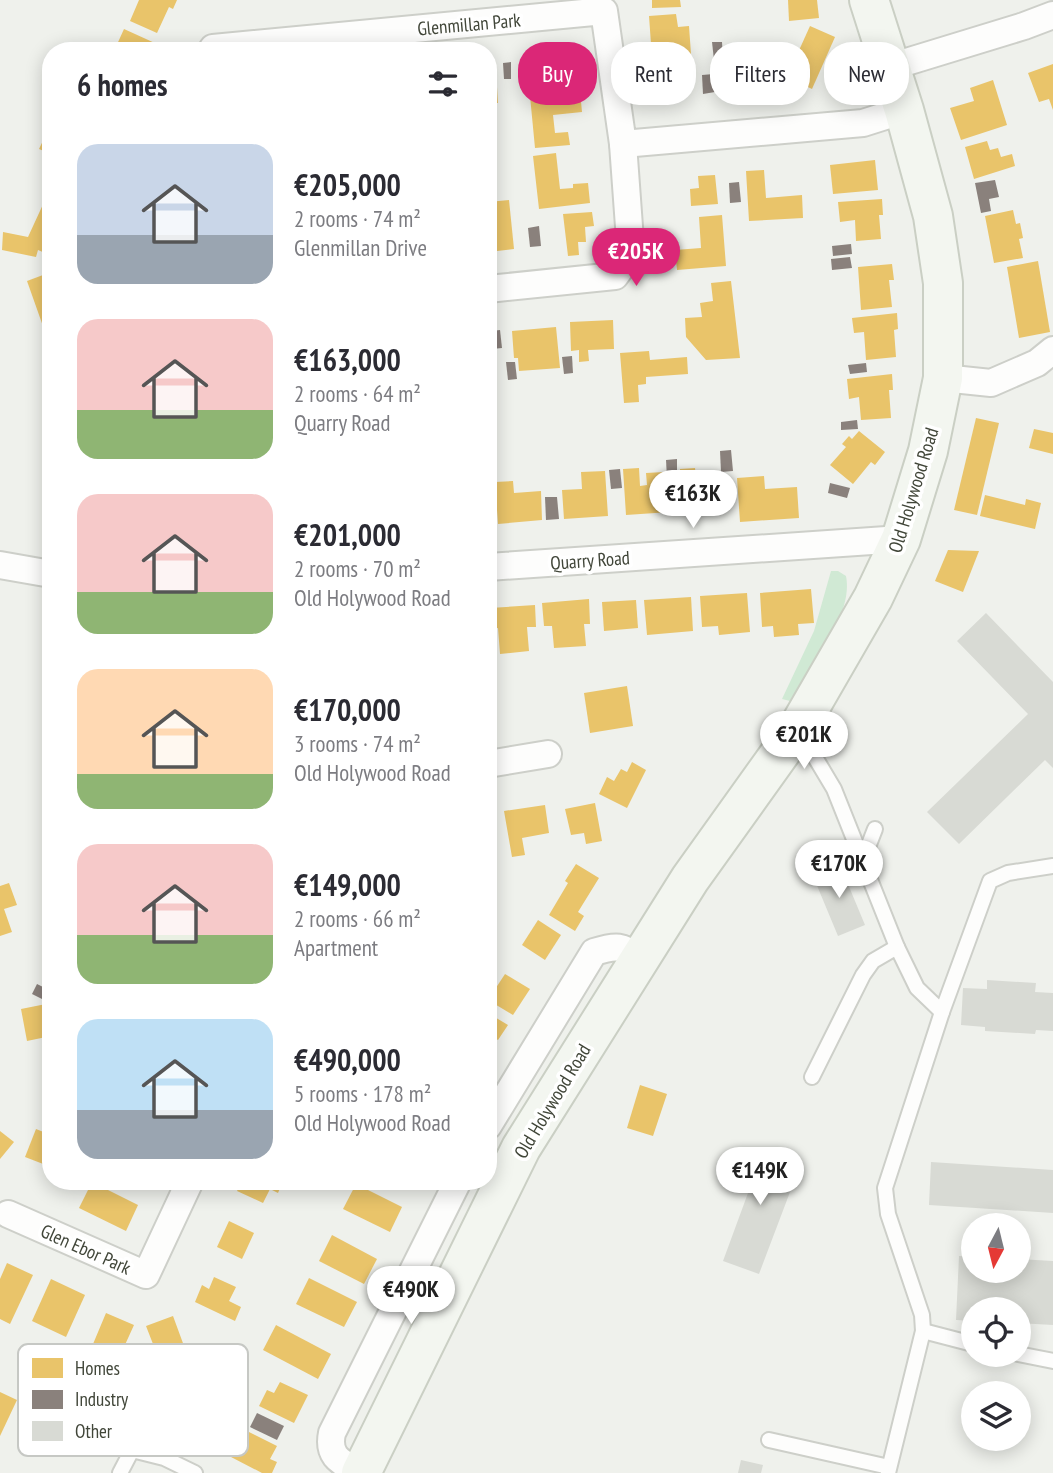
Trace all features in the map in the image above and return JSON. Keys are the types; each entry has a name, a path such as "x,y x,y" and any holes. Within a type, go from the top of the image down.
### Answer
{"street":[{"name":"Old Holywood Road","path":"869,0 882,42"},
{"name":"Glenmillan Park","path":"276,42 604,11 623,144"},
{"path":"909,60 1053,15"},
{"name":"Old Holywood Road","path":"453,1190 331,1433 329,1446 335,1457 361,1473 522,1148 690,879 798,728 873,598 901,539 928,451 943,378 943,283 933,216 902,105"},
{"path":"497,288 615,276 631,254 623,144 863,123 904,110"},
{"path":"943,378 991,383 1037,363 1053,350"},
{"name":"Quarry Road","path":"497,566 901,539"},
{"path":"0,565 42,572"},
{"path":"497,762 548,754"},
{"path":"497,1111 594,952 614,946 628,950 640,960"},
{"name":"Glen Ebor Park","path":"8,1214 146,1275 186,1190"}],"lane":[{"path":"798,728 834,789 897,947 917,988 942,1012"},
{"path":"859,854 868,847 875,829"},
{"path":"769,1440 889,1470 923,1331 922,1315 884,1198 885,1188 942,1012 990,881 1008,873 1053,866"},
{"path":"812,1077 863,975 873,961 897,947"},
{"path":"923,1331 961,1340"},
{"path":"1031,1357 1053,1361"},
{"path":"120,1473 129,1456"},
{"path":"156,1456 195,1473"}],"green space":[{"path":"831,571 838,571 846,576 847,591 837,624 790,701 782,699 814,631"}],"building: Homes":[{"path":"139,0 177,0 173,9 169,7 157,33 130,21"},
{"path":"652,0 680,0 681,7 652,8"},
{"path":"788,0 817,0 819,18 789,21"},
{"path":"676,14 678,27 689,26 690,42 651,42 649,16"},
{"path":"810,26 835,37 833,42 824,42 824,62 812,89 810,42 803,42"},
{"path":"124,29 153,42 118,42"},
{"path":"1053,64 1053,110 1049,99 1039,102 1028,73"},
{"path":"993,80 1007,125 961,140 950,108 974,101 970,88"},
{"path":"531,105 581,105 582,112 553,115 555,133 568,132 570,145 535,148"},
{"path":"987,141 990,150 998,148 1001,157 1012,154 1015,166 974,179 965,147"},
{"path":"556,153 560,189 573,188 573,184 588,183 590,203 539,209 533,156"},
{"path":"875,160 878,190 833,194 830,165"},
{"path":"764,170 766,198 802,195 803,218 749,221 746,171"},
{"path":"715,175 718,204 691,206 690,189 699,188 698,176"},
{"path":"882,199 883,215 879,215 881,239 856,241 855,220 840,222 838,202"},
{"path":"509,200 514,249 497,251 497,201"},
{"path":"42,207 42,252 38,250 36,257 2,250 3,232 28,237"},
{"path":"1013,210 1016,224 1020,223 1023,238 1019,239 1023,258 994,263 985,216"},
{"path":"592,212 594,226 585,227 586,242 578,242 579,255 568,256 563,214"},
{"path":"722,215 726,266 677,270 675,250 701,248 699,217"},
{"path":"1038,261 1050,332 1019,338 1007,267"},
{"path":"892,264 894,280 889,280 892,307 861,310 858,267"},
{"path":"42,275 42,323 27,281"},
{"path":"731,281 740,358 706,360 686,337 685,318 702,317 700,303 713,301 711,283"},
{"path":"897,313 898,329 894,330 896,357 866,360 864,332 854,333 852,318"},
{"path":"613,320 614,349 588,350 589,361 579,362 579,350 571,351 570,322"},
{"path":"556,327 560,368 519,371 518,358 514,358 512,331"},
{"path":"649,351 650,360 687,357 688,374 646,377 646,384 638,385 639,402 624,403 620,353"},
{"path":"892,374 893,390 889,390 891,418 861,420 859,397 849,399 847,379"},
{"path":"976,418 999,423 977,515 954,510"},
{"path":"1034,429 1053,433 1053,454 1029,448"},
{"path":"859,431 885,452 875,465 871,462 853,484 830,465 846,447 842,444 849,436 852,439"},
{"path":"639,468 640,486 647,485 646,473 664,472 664,484 668,484 670,512 626,515 623,469"},
{"path":"695,468 696,477 723,476 724,502 697,503 697,511 681,512 680,469"},
{"path":"605,471 608,516 564,519 562,490 582,489 581,472"},
{"path":"764,476 765,489 797,487 799,518 740,522 737,478"},
{"path":"513,481 514,493 541,491 542,520 498,524 497,482"},
{"path":"985,495 1025,505 1026,499 1041,503 1035,529 980,516"},
{"path":"948,550 979,551 963,592 935,581"},
{"path":"811,589 814,623 798,624 799,635 774,637 773,626 762,627 760,593"},
{"path":"747,593 750,632 719,635 718,626 702,627 700,596"},
{"path":"691,597 693,631 647,635 644,600"},
{"path":"589,599 590,624 584,624 586,646 554,648 552,626 544,626 542,603"},
{"path":"636,600 638,628 604,631 602,602"},
{"path":"535,605 536,627 527,627 529,651 500,654 497,608"},
{"path":"627,686 633,726 590,733 584,693"},
{"path":"632,762 646,770 627,808 599,794 607,777 614,781 621,769 627,772"},
{"path":"595,803 602,841 586,844 584,833 571,835 565,809"},
{"path":"545,805 549,833 522,838 525,855 512,857 504,811"},
{"path":"576,864 599,878 578,912 584,916 575,931 549,915"},
{"path":"9,883 17,905 4,909 12,932 0,936 0,886"},
{"path":"538,920 561,935 545,960 522,945"},
{"path":"505,974 530,989 513,1015 497,1005 497,986"},
{"path":"42,1005 42,1038 27,1041 21,1009"},
{"path":"497,1018 508,1025 497,1040"},
{"path":"640,1085 667,1094 653,1136 627,1128"},
{"path":"36,1129 42,1131 42,1164 25,1157"},
{"path":"0,1131 14,1142 0,1159"},
{"path":"88,1190 108,1190 138,1205 126,1231 79,1208"},
{"path":"238,1190 270,1190 263,1203"},
{"path":"353,1190 368,1190 402,1207 390,1232 343,1209"},
{"path":"229,1221 254,1233 242,1259 217,1247"},
{"path":"332,1235 377,1259 364,1284 319,1261"},
{"path":"7,1263 33,1275 10,1324 0,1319 0,1279"},
{"path":"214,1277 236,1287 229,1301 241,1307 235,1321 195,1302 202,1285 209,1289"},
{"path":"309,1278 357,1302 344,1327 296,1304"},
{"path":"51,1279 85,1295 66,1337 32,1321"},
{"path":"106,1313 134,1325 125,1344 93,1344"},
{"path":"173,1316 183,1344 153,1344 146,1326"},
{"path":"276,1325 331,1354 318,1379 263,1350"},
{"path":"280,1382 308,1395 294,1423 259,1406 267,1390 274,1393"},
{"path":"0,1392 17,1400 0,1436"},
{"path":"248,1432 277,1446 270,1459 277,1462 272,1473 262,1473 231,1457 248,1456"}],"building: Industry":[{"path":"511,62 511,79 504,79 503,63"},
{"path":"710,74 710,93 703,94 702,75"},
{"path":"995,180 999,197 989,199 991,211 981,213 975,183"},
{"path":"739,182 741,202 730,203 729,183"},
{"path":"539,226 541,246 530,247 528,228"},
{"path":"851,244 852,254 833,256 832,246"},
{"path":"850,257 852,268 832,270 831,259"},
{"path":"497,330 500,330 502,348 497,348"},
{"path":"572,356 573,373 564,374 562,357"},
{"path":"506,362 515,362 517,379 508,380"},
{"path":"866,363 867,372 850,374 848,365"},
{"path":"857,420 858,429 841,430 841,422"},
{"path":"731,450 733,471 721,472 720,451"},
{"path":"677,459 677,478 667,478 666,460"},
{"path":"620,469 622,488 611,489 609,470"},
{"path":"830,483 850,488 847,498 828,493"},
{"path":"545,497 557,497 559,519 546,520"},
{"path":"37,984 42,986 42,999 32,994"},
{"path":"257,1413 284,1426 277,1440 250,1427"}],"building: Other":[{"path":"986,613 1053,682 1053,768 1045,760 959,844 927,812 1028,714 957,641"},
{"path":"840,865 865,925 838,936 813,876"},
{"path":"987,980 1036,983 1035,992 1053,993 1053,1031 1036,1030 1035,1034 985,1031 985,1027 961,1025 963,988 987,989"},
{"path":"765,1150 801,1163 759,1274 723,1261 748,1193 732,1187 746,1151 762,1157"},
{"path":"931,1162 1053,1170 1053,1213 929,1205"},
{"path":"959,1256 961,1283 1031,1283 1031,1260 1053,1261 1053,1325 1031,1324 1031,1297 961,1297 961,1320 956,1320"},
{"path":"741,1460 763,1465 761,1473 738,1473"}]}
